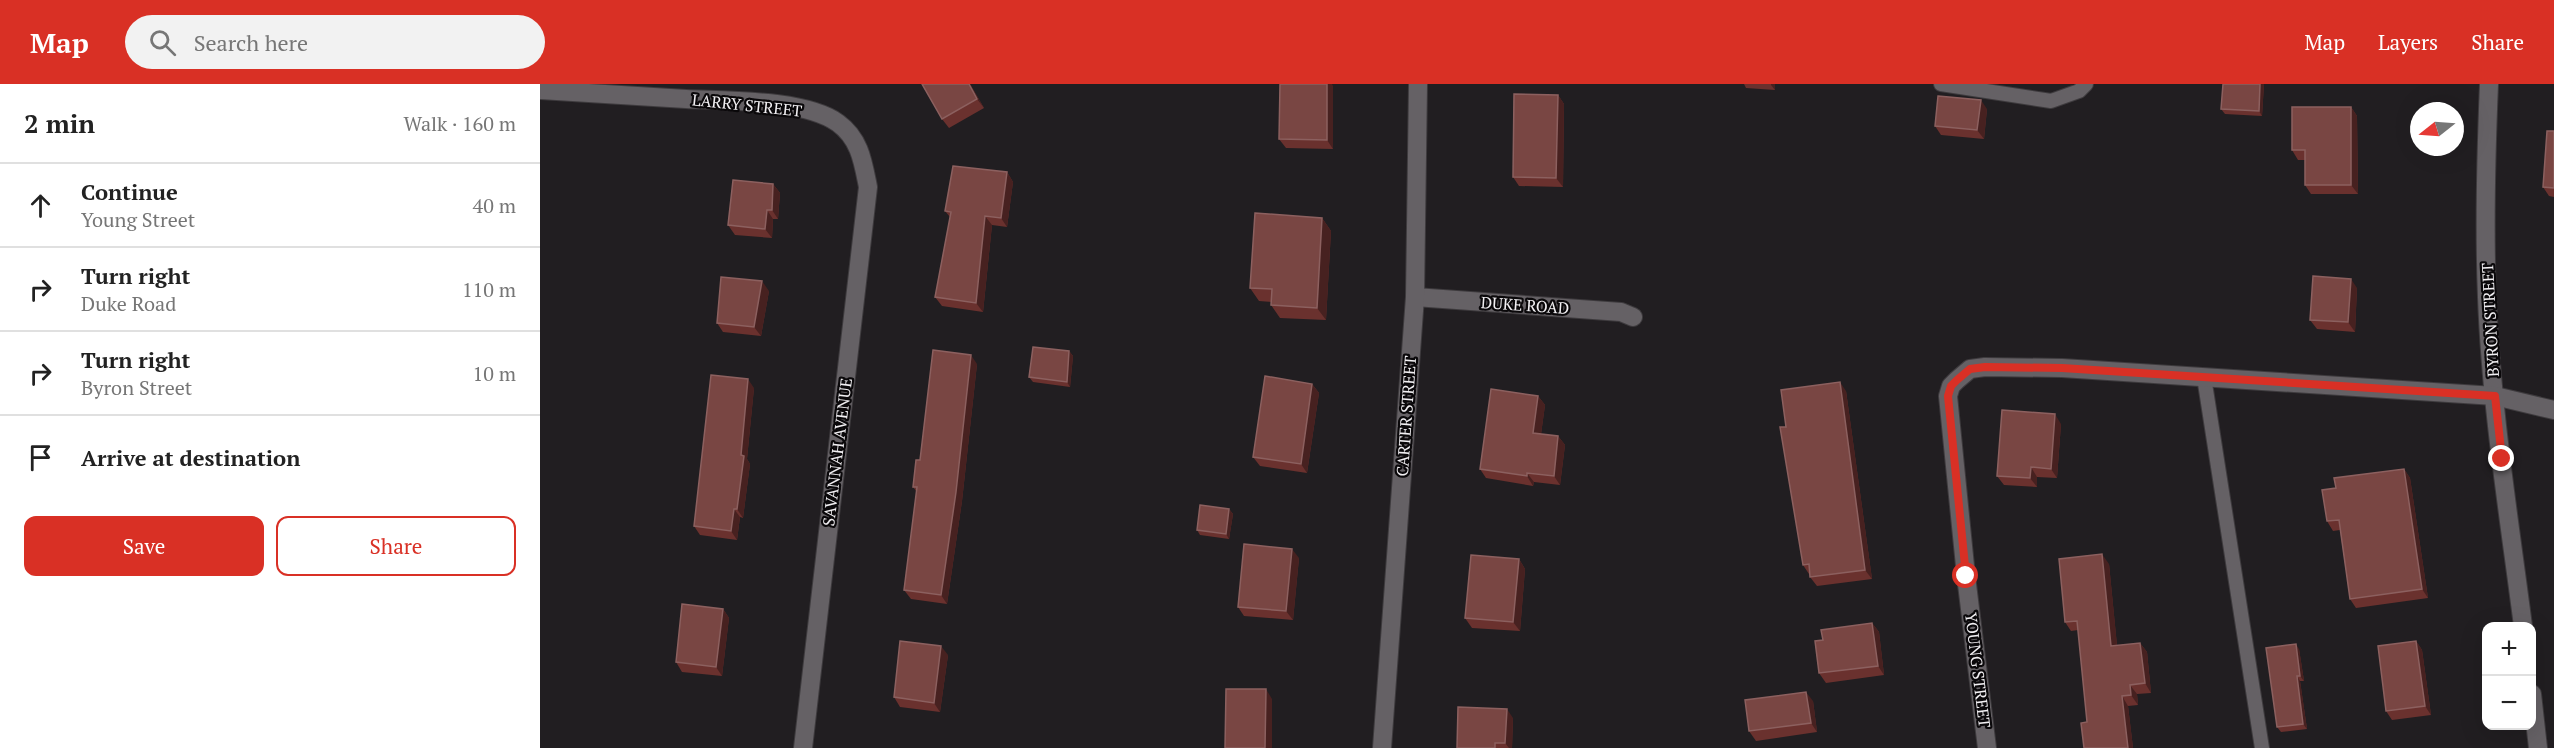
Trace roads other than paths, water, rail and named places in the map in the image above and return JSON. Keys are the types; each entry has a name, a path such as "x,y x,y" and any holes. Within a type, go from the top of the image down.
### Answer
{"street":[{"name":"CARTER STREET","path":"1382,748 1415,297 1418,84"},
{"name":"BYRON STREET","path":"2489,84 2485,173 2487,298 2495,396 2522,622"},
{"name":"LARRY STREET","path":"540,90 769,104 813,111 838,123 858,144 862,155"},
{"name":"SAVANNAH AVENUE","path":"803,748 868,187 862,155"},
{"name":"DUKE ROAD","path":"1415,297 1622,312 1633,317"},
{"name":"YOUNG STREET","path":"1987,748 1966,576 1948,396 1951,386 1970,369 1985,367 2062,368 2204,377"},
{"path":"2204,377 2495,396 2554,410"},
{"path":"2536,730 2538,748"}],"lane":[{"path":"1941,84 2051,101 2079,92 2086,84"},
{"path":"2204,377 2262,748"}]}
